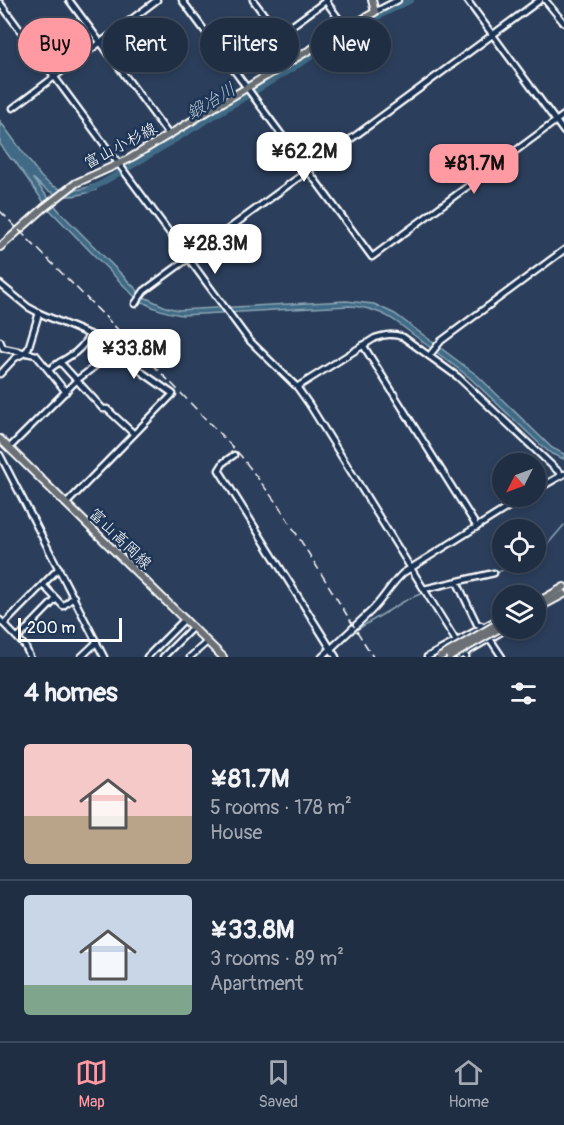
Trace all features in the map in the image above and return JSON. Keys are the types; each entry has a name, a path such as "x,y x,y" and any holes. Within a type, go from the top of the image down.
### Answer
{"main road":[{"path":"372,0 375,12"},
{"name":"富山小杉線","path":"365,18 375,12"},
{"name":"富山小杉線","path":"0,247 67,189 82,180 120,166 273,72"},
{"name":"富山高岡線","path":"0,439 223,657"},
{"path":"546,602 564,587"},
{"path":"546,598 564,594"},
{"path":"440,657 492,625"},
{"path":"450,657 492,633"}],"street":[{"path":"69,0 169,135"},
{"path":"12,108 157,0"},
{"path":"183,0 200,23"},
{"path":"253,0 266,18"},
{"path":"299,20 326,0 338,18"},
{"path":"375,12 398,0"},
{"path":"467,0 564,132"},
{"path":"136,302 142,293 540,0"},
{"path":"545,0 564,23"},
{"path":"0,3 248,339 297,387 465,655"},
{"path":"235,72 372,257 564,115"},
{"path":"429,356 441,341 564,250"},
{"path":"1,288 39,313 112,344 143,373 173,394 66,504"},
{"path":"0,374 15,358 28,349 39,313"},
{"path":"49,370 78,350 90,334"},
{"path":"297,387 375,338 386,334 396,334 458,378 563,474 546,484"},
{"path":"0,341 3,348 36,355 66,392"},
{"path":"3,461 4,457 77,380 98,364 112,344"},
{"path":"363,345 477,527"},
{"path":"60,362 103,409 107,409 134,434"},
{"path":"0,455 103,657"},
{"path":"234,455 224,462 219,470 336,657"},
{"path":"322,657 376,607 389,587 403,573 509,507"},
{"path":"30,657 25,646 2,622 43,585 58,568"},
{"path":"424,589 494,573"},
{"path":"457,582 477,624 483,628"},
{"path":"43,585 63,606 74,597"},
{"path":"18,638 56,599"},
{"path":"150,656 185,619"},
{"path":"427,657 492,624"},
{"path":"163,657 193,627"},
{"path":"458,657 490,639 502,657"},
{"path":"81,657 97,642"},
{"path":"194,656 207,642"}],"water":[{"path":"0,121 47,182 66,190 94,185 96,190 63,196 48,191 33,179 61,213 144,297 178,310 346,301 374,304 395,314 478,376 552,448 564,454 564,459 543,447 469,377 398,323 375,311 349,306 182,315 158,309 136,298 48,208 0,144"}],"waterway":[{"name":"鍛冶川","path":"89,190 377,17 411,0"},
{"path":"546,546 564,525"},
{"path":"428,592 455,584"},
{"path":"358,629 408,599 423,593"}],"railway":[{"path":"0,211 241,456 281,509 373,657"}]}
